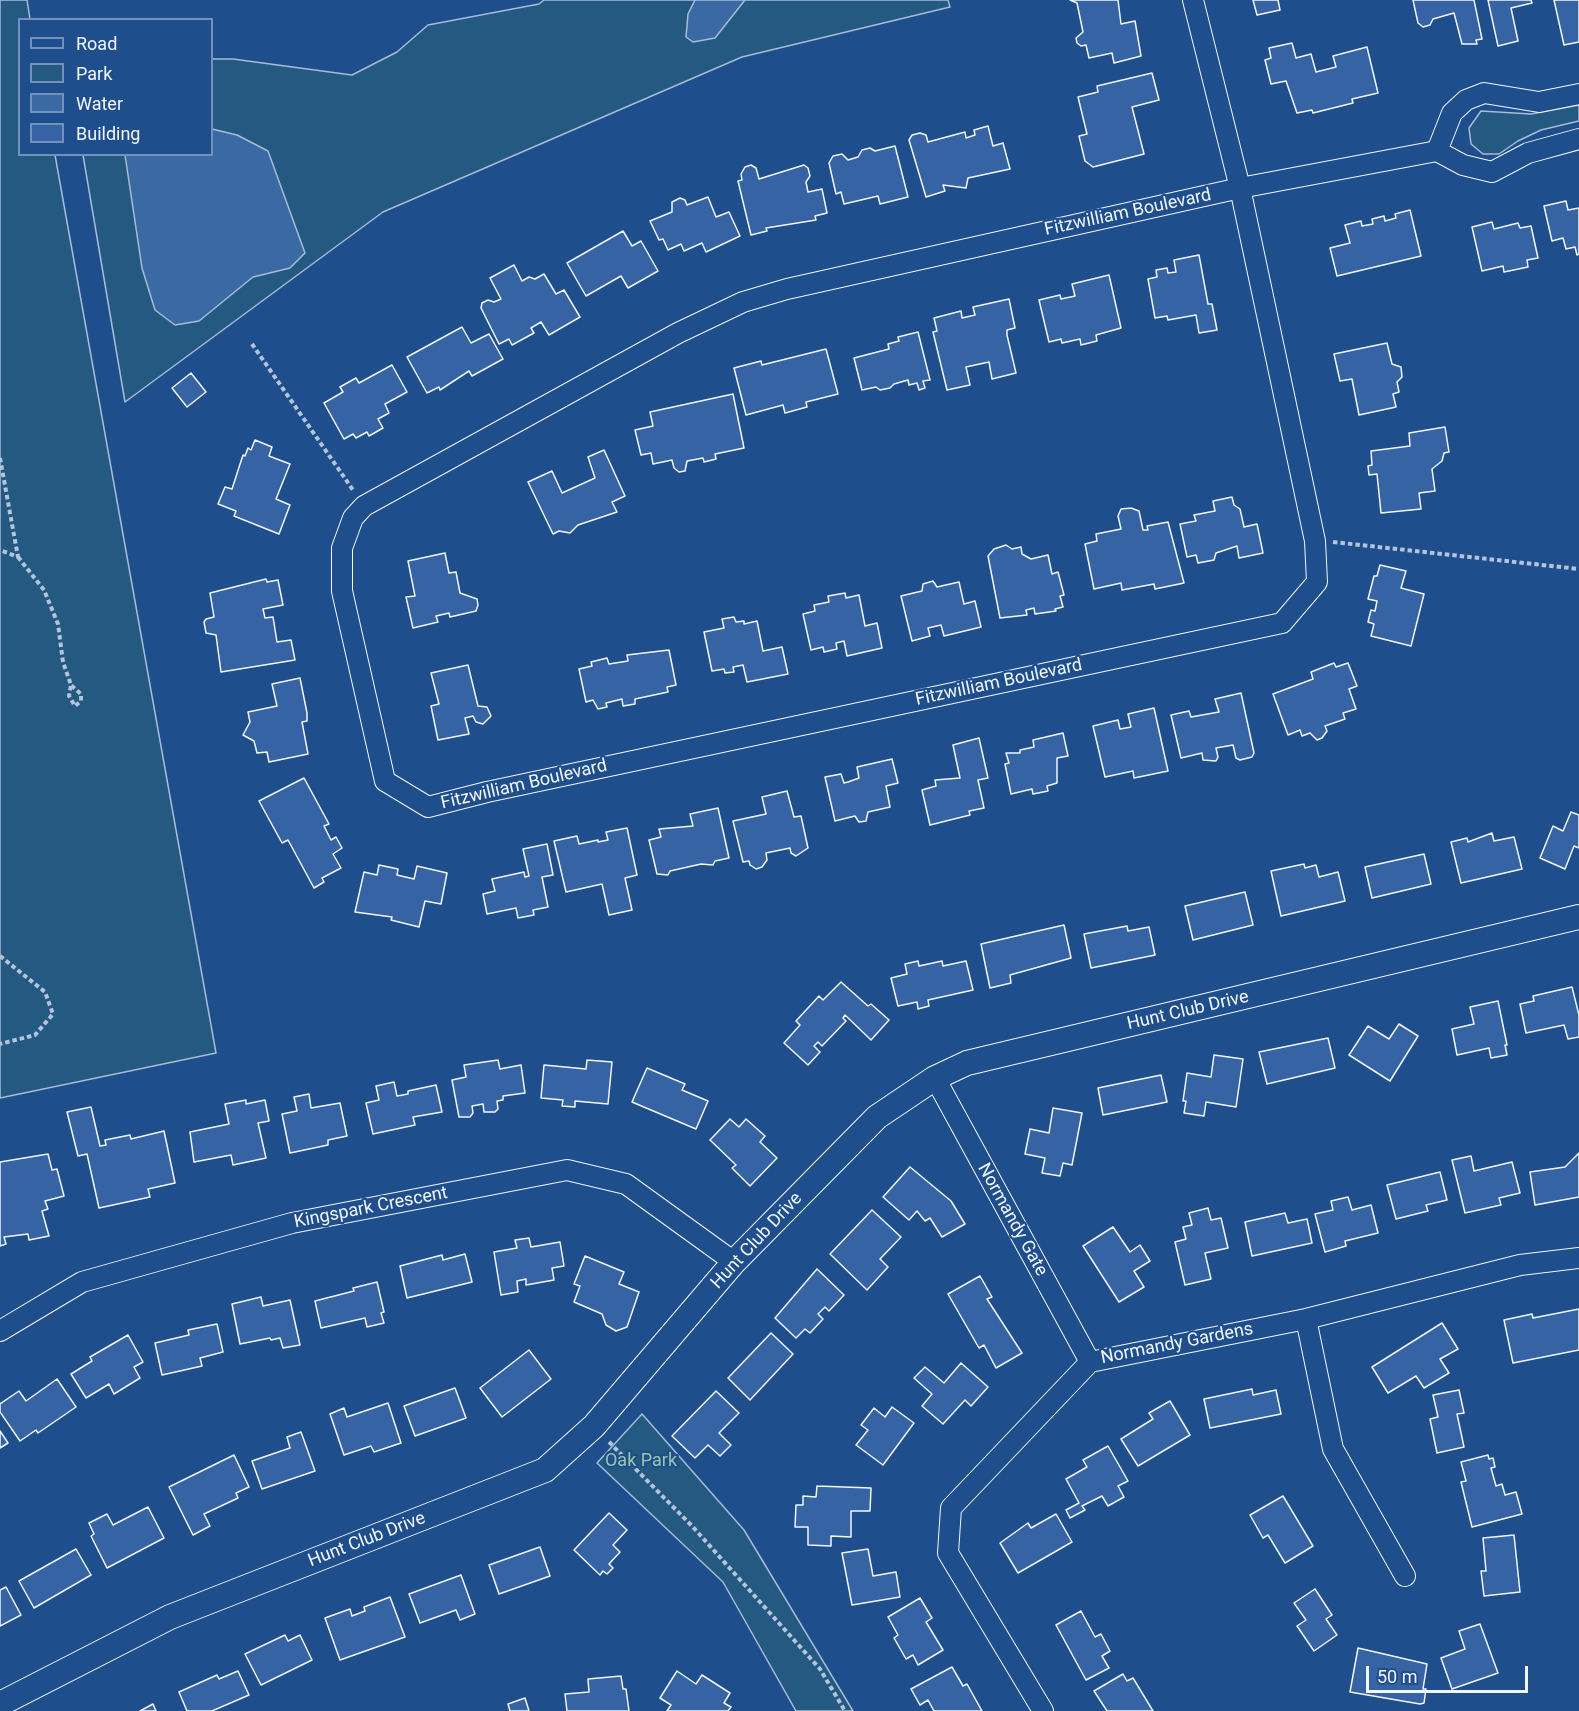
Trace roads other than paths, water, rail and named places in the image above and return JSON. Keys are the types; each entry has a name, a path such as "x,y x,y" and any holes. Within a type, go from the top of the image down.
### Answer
{"street":[{"path":"1193,0 1240,188"},
{"path":"1579,94 1539,102 1484,93 1466,100 1452,113 1437,151 1463,165 1492,172 1528,153 1579,139"},
{"name":"Fitzwilliam Boulevard","path":"1240,188 1315,540 1317,582 1282,623 486,792 428,807 385,781 342,591 342,548 353,518 364,506 678,333 743,302 854,273 1240,188 1437,151"},
{"name":"Hunt Club Drive","path":"0,1704 170,1617 545,1470 594,1426 734,1262 877,1117 935,1078 967,1064 1579,917"},
{"name":"Normandy Gate","path":"935,1078 1090,1362"},
{"name":"Kingspark Crescent","path":"0,1331 82,1282 292,1223 567,1170 626,1184 734,1262"},
{"name":"Normandy Gardens","path":"1043,1711 948,1553 951,1508 1090,1362 1306,1319 1520,1265 1579,1258"},
{"path":"1306,1319 1333,1449 1405,1576"}],"water":[{"path":"695,0 745,0 715,38 693,42 686,37 688,14"},
{"path":"213,129 237,135 268,151 305,253 290,268 253,277 199,321 175,325 155,310 142,268 125,156 213,156"}],"park label":[{"name":"Oak Park","path":"641,1461"}]}
